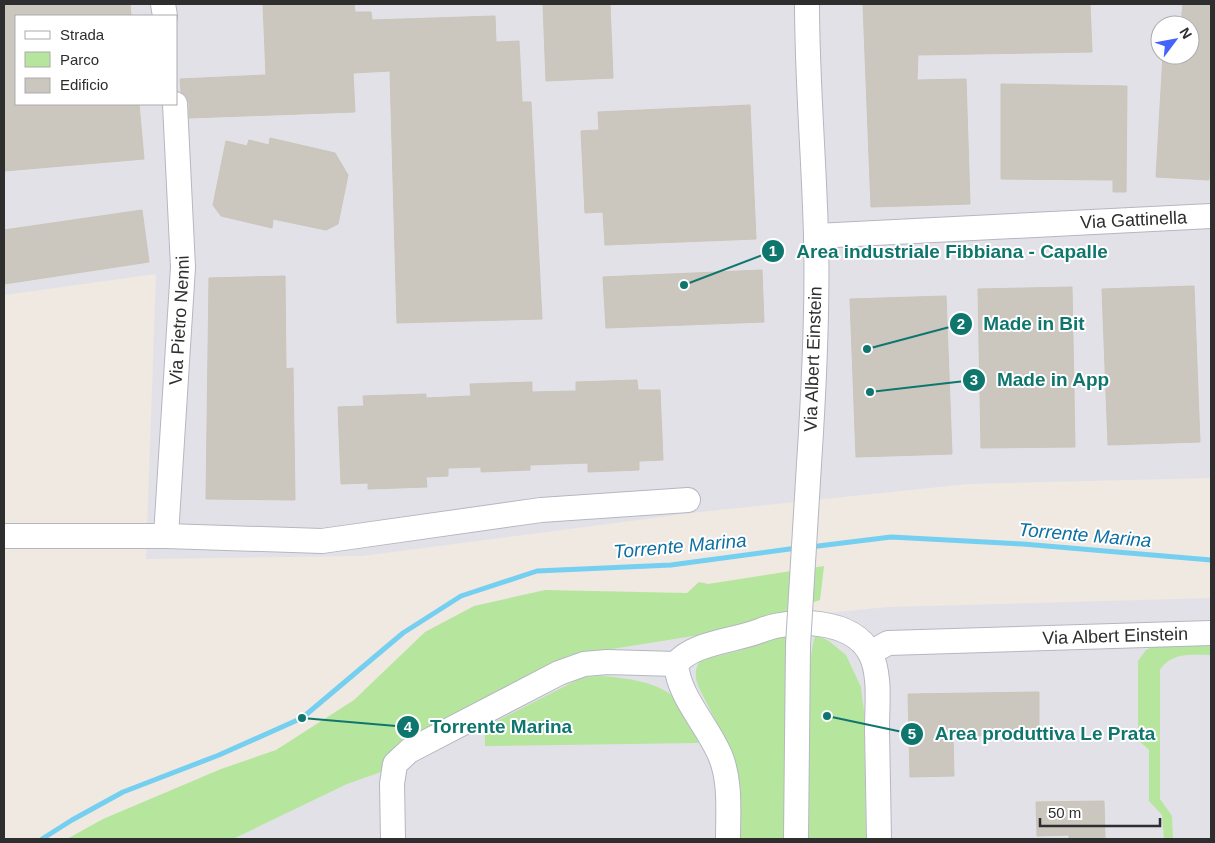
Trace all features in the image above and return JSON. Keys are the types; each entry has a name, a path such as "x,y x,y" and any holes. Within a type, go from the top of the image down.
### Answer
{"street":[{"name":"Via Albert Einstein","path":"796,839 798,645 816,358 816,236 807,50 807,4"},
{"name":"Via Pietro Nenni","path":"166,536 183,267 175,105"},
{"name":"Via Gattinella","path":"816,236 1211,216"},
{"path":"4,536 166,536 322,541 541,510 688,500"},
{"path":"676,664 683,655 701,648 735,640 784,624 822,625 840,629 855,637 870,654 877,682 879,839"},
{"name":"Via Albert Einstein","path":"870,654 888,643 1211,633"},
{"path":"393,839 392,784 395,764 410,751 559,672 584,664 607,662 676,664"},
{"path":"676,664 681,686 719,754 724,767 728,790 728,839"}],"shaded area":[{"path":"4,4 1211,4 1211,478 968,484 700,512 362,556 146,559 156,274 4,295"},
{"path":"1211,598 1211,839 222,839 553,656 722,623 888,607"}],"green space":[{"path":"824,566 820,600 731,630 568,656 406,739 386,758 381,772 347,784 233,839 67,839 103,819 221,769 276,750 354,700 425,632 474,606 545,590 687,593 699,582 708,584"},
{"path":"789,635 785,839 740,839 739,789 734,757 699,688 696,671 700,661"},
{"path":"816,635 829,641 846,655 861,687 864,711 866,839 806,839 808,699 812,647"},
{"path":"1211,644 1211,655 1176,657 1165,664 1160,670 1160,799 1172,816 1173,839 1164,839 1162,815 1149,801 1149,750 1138,740 1138,661 1146,650 1154,646"},
{"path":"600,676 642,682 662,689 671,695 683,711 699,743 485,746 485,730 489,725 577,680"}],"building":[{"path":"4,4 130,4 131,15 15,15 15,105 139,105 144,159 4,171"},
{"path":"263,4 354,4 355,12 371,12 372,20 495,16 496,42 519,41 522,102 531,102 542,319 397,323 390,71 353,73 355,112 189,118 189,103 186,96 181,92 180,79 266,75"},
{"path":"543,4 610,4 613,78 546,81"},
{"path":"863,4 1090,4 1092,52 918,55 917,80 966,79 970,204 871,207"},
{"path":"1183,4 1211,4 1211,137 1209,180 1156,177 1162,65 1200,65 1200,15 1182,15"},
{"path":"1001,84 1127,86 1126,192 1113,192 1113,180 1001,179"},
{"path":"750,105 756,239 605,245 603,212 585,213 581,131 599,130 598,112"},
{"path":"270,138 335,153 348,175 338,224 326,230 273,219 272,228 221,216 213,205 226,141 247,146 249,140 269,145"},
{"path":"142,210 149,262 4,284 4,230"},
{"path":"762,270 764,322 606,328 603,277"},
{"path":"285,276 286,369 293,368 295,500 206,499 209,278"},
{"path":"1194,286 1200,442 1108,445 1102,289"},
{"path":"1072,287 1075,447 981,448 978,289"},
{"path":"946,296 952,454 856,457 850,299"},
{"path":"637,380 638,390 660,390 663,460 639,461 639,470 588,472 588,463 530,465 530,470 481,472 481,467 448,468 448,476 426,477 427,487 368,489 368,483 341,484 338,407 364,406 363,396 426,394 426,398 471,396 470,384 532,382 532,392 576,391 576,382"},
{"path":"1039,692 1039,735 953,736 954,776 910,777 908,694"},
{"path":"1104,801 1105,839 1069,839 1069,835 1037,836 1036,802"}],"waterway":[{"name":"Torrente Marina","path":"810,547 891,537 1023,544 1211,560"},
{"name":"Torrente Marina","path":"42,839 123,792 219,755 302,718 403,633 461,596 537,571 671,565 797,548"}],"place":[{"name":"Area industriale Fibbiana - Capalle","path":"684,285"},
{"name":"Made in Bit","path":"867,349"},
{"name":"Made in App","path":"870,392"},
{"name":"Area produttiva Le Prata","path":"827,716"},
{"name":"Torrente Marina","path":"302,718"}]}
